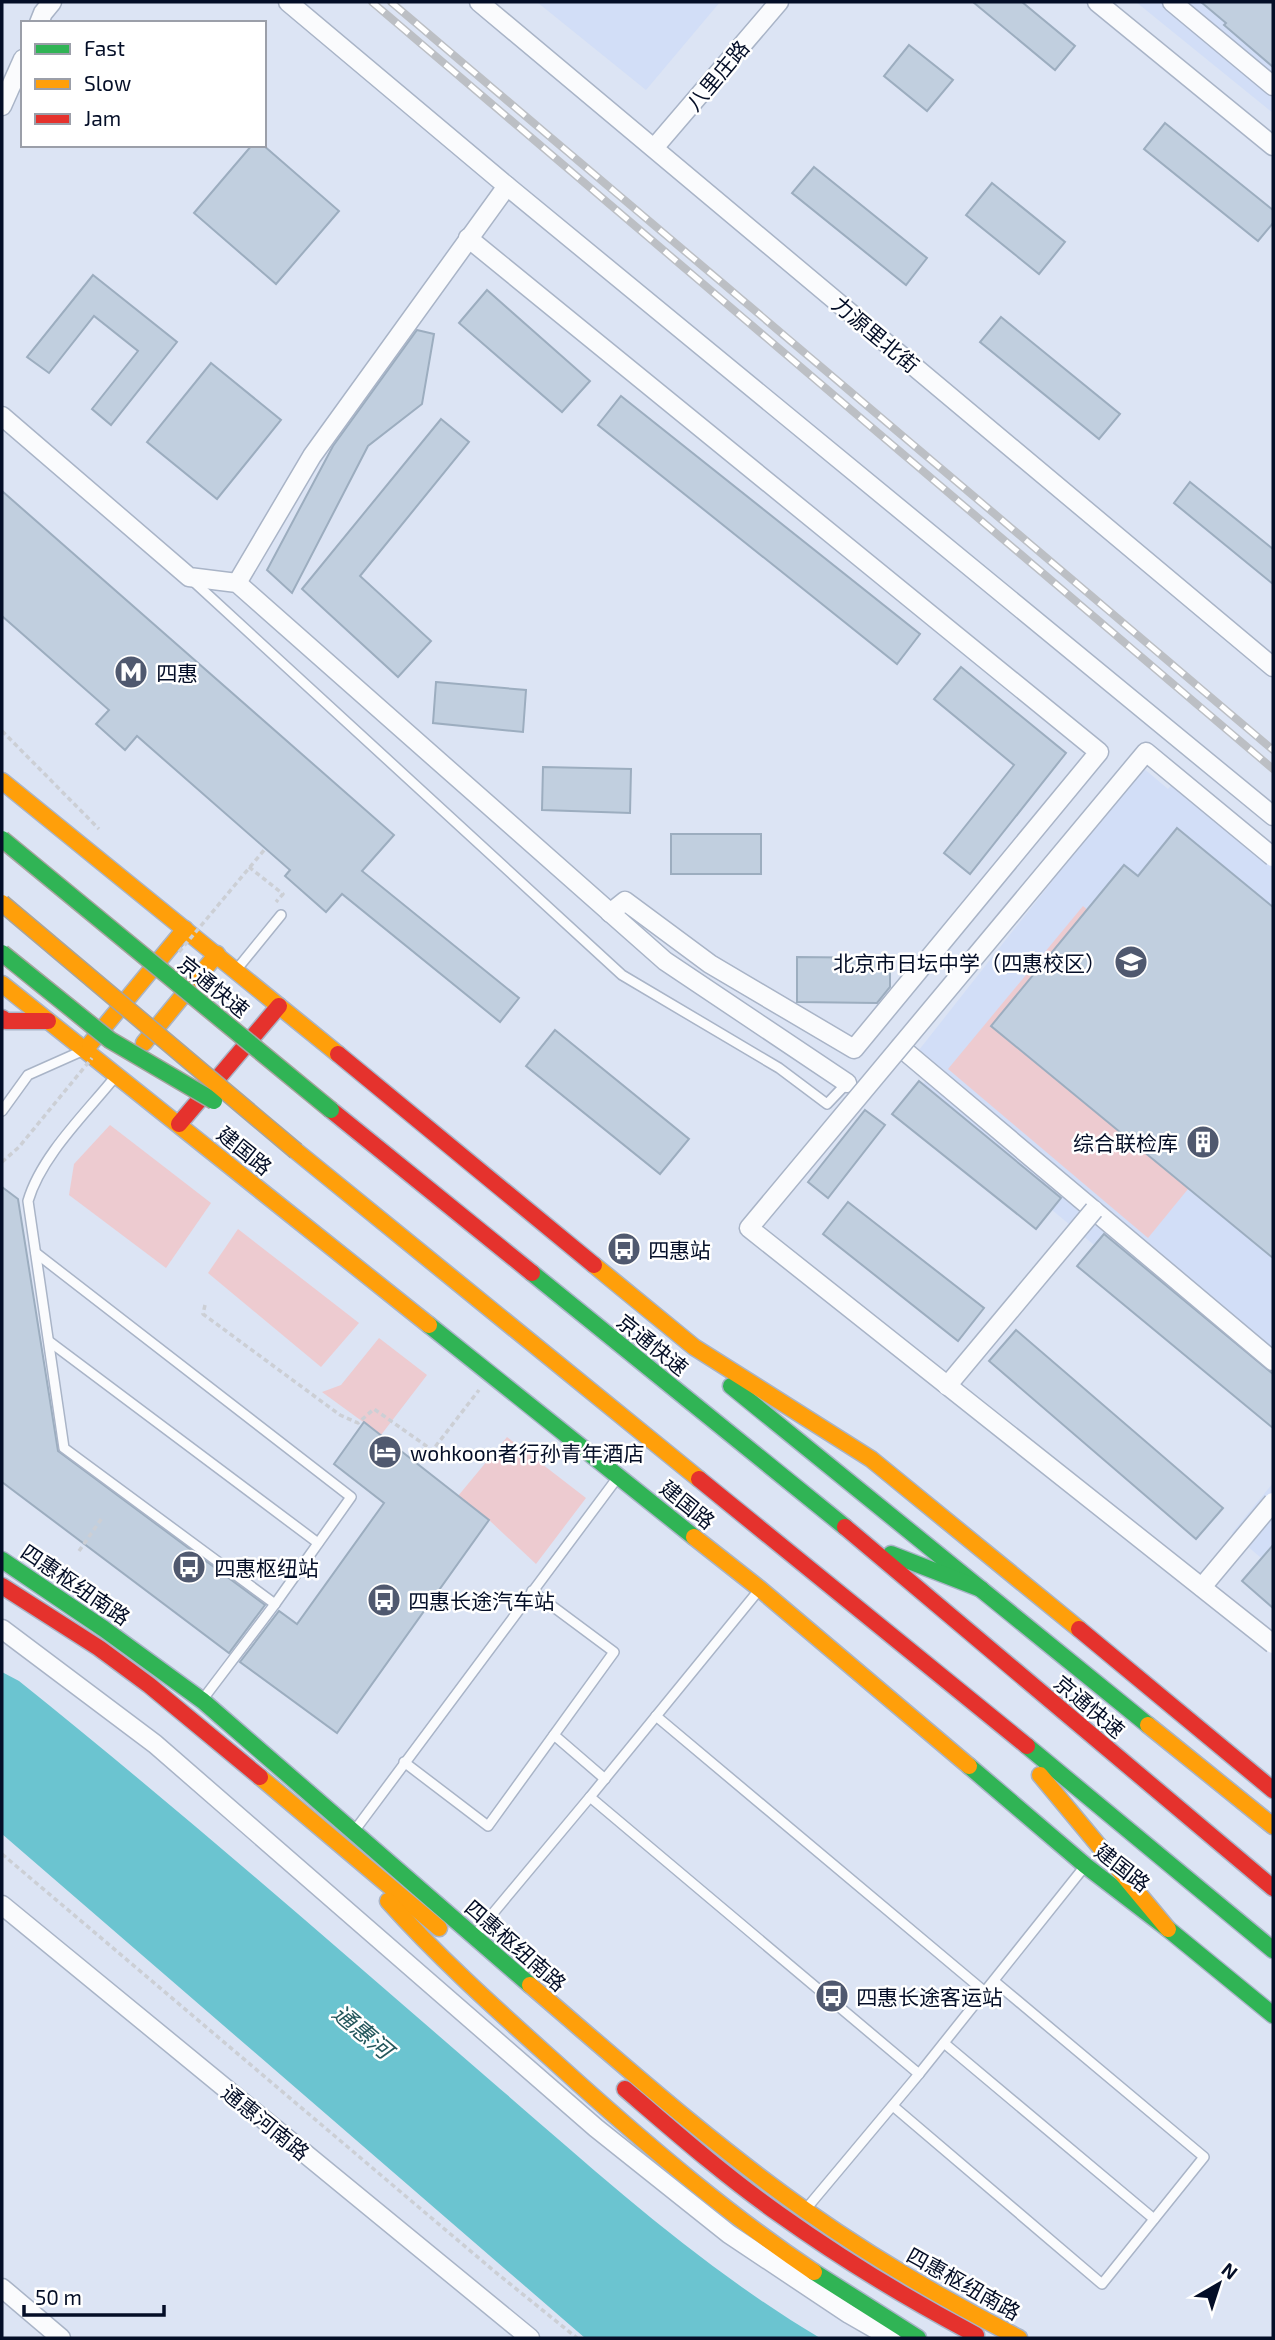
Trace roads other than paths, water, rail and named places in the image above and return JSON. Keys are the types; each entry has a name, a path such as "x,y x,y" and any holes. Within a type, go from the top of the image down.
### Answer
{"main road":[{"path":"2,781 217,954 694,1347 871,1459 973,1540 1273,1790"},
{"name":"京通快速","path":"2,839 867,1545 1273,1888"},
{"path":"2,903 296,1151 981,1708 1273,1950"},
{"path":"85,1050 185,929"},
{"path":"2,953 110,1040 296,1151"},
{"path":"117,1075 217,954"},
{"name":"建国路","path":"2,985 760,1589 1086,1866 1273,2015"},
{"path":"179,1124 279,1006"},
{"path":"2,1018 6,1021 48,1021"},
{"path":"694,1347 727,1383 1273,1826"},
{"path":"867,1545 981,1589"},
{"name":"四惠枢纽南路","path":"2,1560 52,1591 202,1701 640,2080 726,2150 805,2210 894,2269 1019,2338"},
{"name":"四惠枢纽南路","path":"2,1586 99,1648 149,1685 453,1940"},
{"path":"981,1708 1168,1929"},
{"path":"344,1850 423,1941 493,2008 661,2156 724,2208 804,2267 918,2338"},
{"name":"四惠枢纽南路","path":"614,2079 742,2186 806,2234 895,2290 983,2338"}],"street":[{"path":"39,21 52,2"},
{"path":"288,2 507,186 1273,816"},
{"name":"力源里北街","path":"479,2 1273,667"},
{"name":"八里庄路","path":"654,148 779,2"},
{"path":"1097,2 1273,146"},
{"path":"1172,2 1273,86"},
{"path":"2,106 21,64"},
{"path":"237,583 312,456 507,186"},
{"path":"468,238 1098,752 854,1049 709,964 625,901 610,913"},
{"path":"2,416 189,577 237,583 665,961 848,1083"},
{"path":"1273,857 1146,752 749,1228 1273,1644"},
{"path":"900,1047 1273,1361"},
{"path":"947,1386 1094,1210"},
{"path":"1202,1587 1273,1502"},
{"path":"2,1629 155,1744 596,2127 729,2234 849,2314 891,2338"},
{"name":"通惠河南路","path":"2,1905 530,2338"},
{"path":"2,2288 61,2338"}],"lane":[{"path":"189,577 622,975 779,1068 827,1104 848,1083"},
{"path":"236,970 281,915"},
{"path":"2,1111 28,1075 85,1050"},
{"path":"117,1075 43,1165 33,1182 28,1201 64,1447 275,1604"},
{"path":"36,1253 351,1497 202,1701"},
{"path":"50,1342 318,1543"},
{"path":"354,1831 619,1475"},
{"path":"474,1936 760,1589"},
{"path":"404,1762 488,1826 614,1651 532,1591"},
{"path":"656,1717 985,1992"},
{"path":"554,1735 605,1779"},
{"path":"590,1797 919,2074"},
{"path":"805,2210 893,2106 1086,1866"},
{"path":"893,2106 1102,2284 1204,2157 994,1981"},
{"path":"944,2043 1154,2219"}],"water":[{"name":"通惠河","path":"2,1672 19,1681 198,1829 650,2217 733,2281 820,2338 585,2338 2,1834"}],"railway":[{"path":"372,2 1273,769"},
{"path":"391,2 1273,750"}],"place":[{"name":"四惠","path":"131,672"},
{"name":"北京市日坛中学（四惠校区）","path":"1131,962"},
{"name":"综合联检库","path":"1203,1142"},
{"name":"四惠站","path":"624,1249"},
{"name":"wohkoon者行孙青年酒店","path":"385,1452"},
{"name":"四惠枢纽站","path":"189,1567"},
{"name":"四惠长途汽车站","path":"384,1600"},
{"name":"四惠长途客运站","path":"832,1996"}]}
